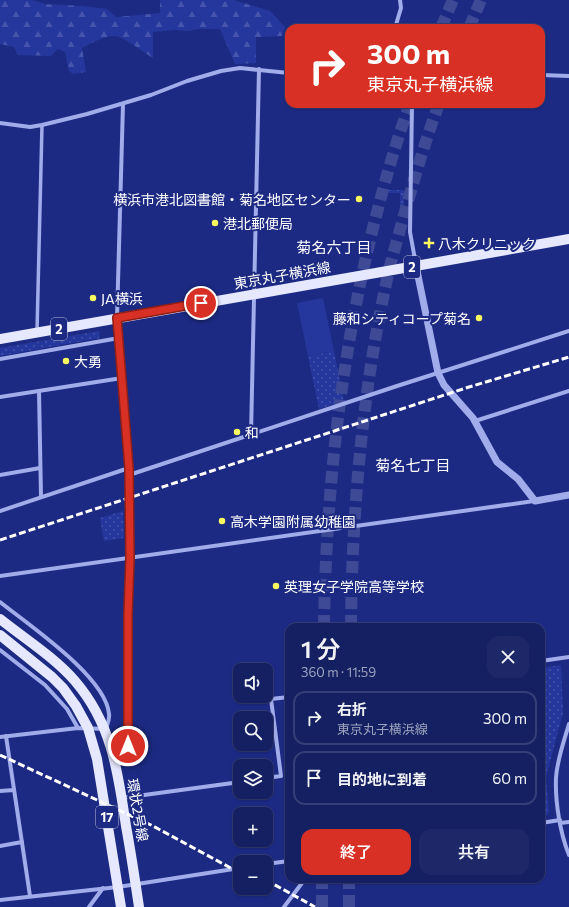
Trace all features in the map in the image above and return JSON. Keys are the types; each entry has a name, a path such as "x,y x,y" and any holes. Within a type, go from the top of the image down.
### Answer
{"main road":[{"name":"東京丸子横浜線","path":"0,339 569,239"},
{"name":"環状2号線","path":"0,619 65,671 78,684 106,729 114,754 139,907"},
{"name":"17","path":"0,635 52,677 63,688 76,706 83,728 97,759 121,907"}],"street":[{"path":"397,24 401,8 400,0"},
{"path":"0,123 30,127 42,125 123,104 187,81 221,71 240,68 285,72"},
{"path":"251,435 259,69"},
{"path":"545,75 569,76"},
{"path":"114,754 128,746 128,614 130,558 129,468 117,318 123,104"},
{"path":"412,108 410,232 438,373 444,385 475,421 497,462 518,479 535,500"},
{"path":"36,333 42,125"},
{"path":"129,475 569,331"},
{"path":"0,359 119,338"},
{"path":"0,397 122,378"},
{"path":"475,421 569,390"},
{"path":"39,391 41,497"},
{"path":"0,476 40,468"},
{"path":"0,510 129,468"},
{"path":"0,576 569,495"},
{"path":"0,602 63,652 87,676 107,704 110,716 106,729 83,728 0,737"},
{"path":"0,650 45,685 83,728"},
{"path":"545,661 569,657"},
{"path":"273,777 281,776 271,699 285,697"},
{"path":"569,724 556,778 557,805 564,842 569,855"},
{"path":"6,736 30,896"},
{"path":"122,798 233,783"},
{"path":"0,792 14,790"},
{"path":"545,823 569,822"},
{"path":"0,846 22,842"},
{"path":"273,863 285,862"},
{"path":"0,900 118,887 233,869"},
{"path":"284,907 302,883"},
{"path":"89,907 103,888"}],"green space":[{"path":"0,0 32,0 46,4 107,9 116,17 160,13 160,0 234,0 270,11 285,27 282,36 256,37 256,63 235,64 220,29 199,29 188,31 174,30 153,32 153,58 119,37 112,36 98,40 82,48 86,72 73,74 69,71 65,52 58,49 51,56 18,55 14,47 0,44"},
{"path":"381,190 404,190 404,215 400,215 400,193 381,193"},
{"path":"323,298 334,351 308,356 297,303"},
{"path":"99,331 100,338 0,356 0,348"},
{"path":"334,351 344,401 319,409 308,356"},
{"path":"123,511 124,538 104,541 100,518"},
{"path":"561,665 563,713 546,777 549,812 545,818 545,667"}],"tunnel":[{"path":"443,24 453,0"},
{"path":"471,24 481,0"},
{"path":"324,623 325,576 332,473 344,371 363,270 375,220 391,161 409,108"},
{"path":"351,623 357,491 366,400 373,355 390,266 417,169 438,108"},
{"path":"322,883 322,907"},
{"path":"349,883 349,907"}],"railway":[{"path":"0,540 469,387 569,357"},
{"path":"0,755 151,825 233,869"},
{"path":"273,884 315,907"}],"place":[{"name":"横浜市港北図書館・菊名地区センター","path":"359,199"},
{"name":"港北郵便局","path":"215,223"},
{"name":"八木クリニック","path":"429,243"},
{"name":"JA横浜","path":"93,298"},
{"name":"藤和シティコープ菊名","path":"479,318"},
{"name":"大勇","path":"66,361"},
{"name":"和","path":"237,432"},
{"name":"高木学園附属幼稚園","path":"222,521"},
{"name":"英理女子学院高等学校","path":"276,586"}],"district":[{"name":"菊名六丁目","path":"334,247"},
{"name":"菊名七丁目","path":"413,465"}],"route":[{"path":"128,746 128,614 130,558 129,468 117,318 201,303"}]}
